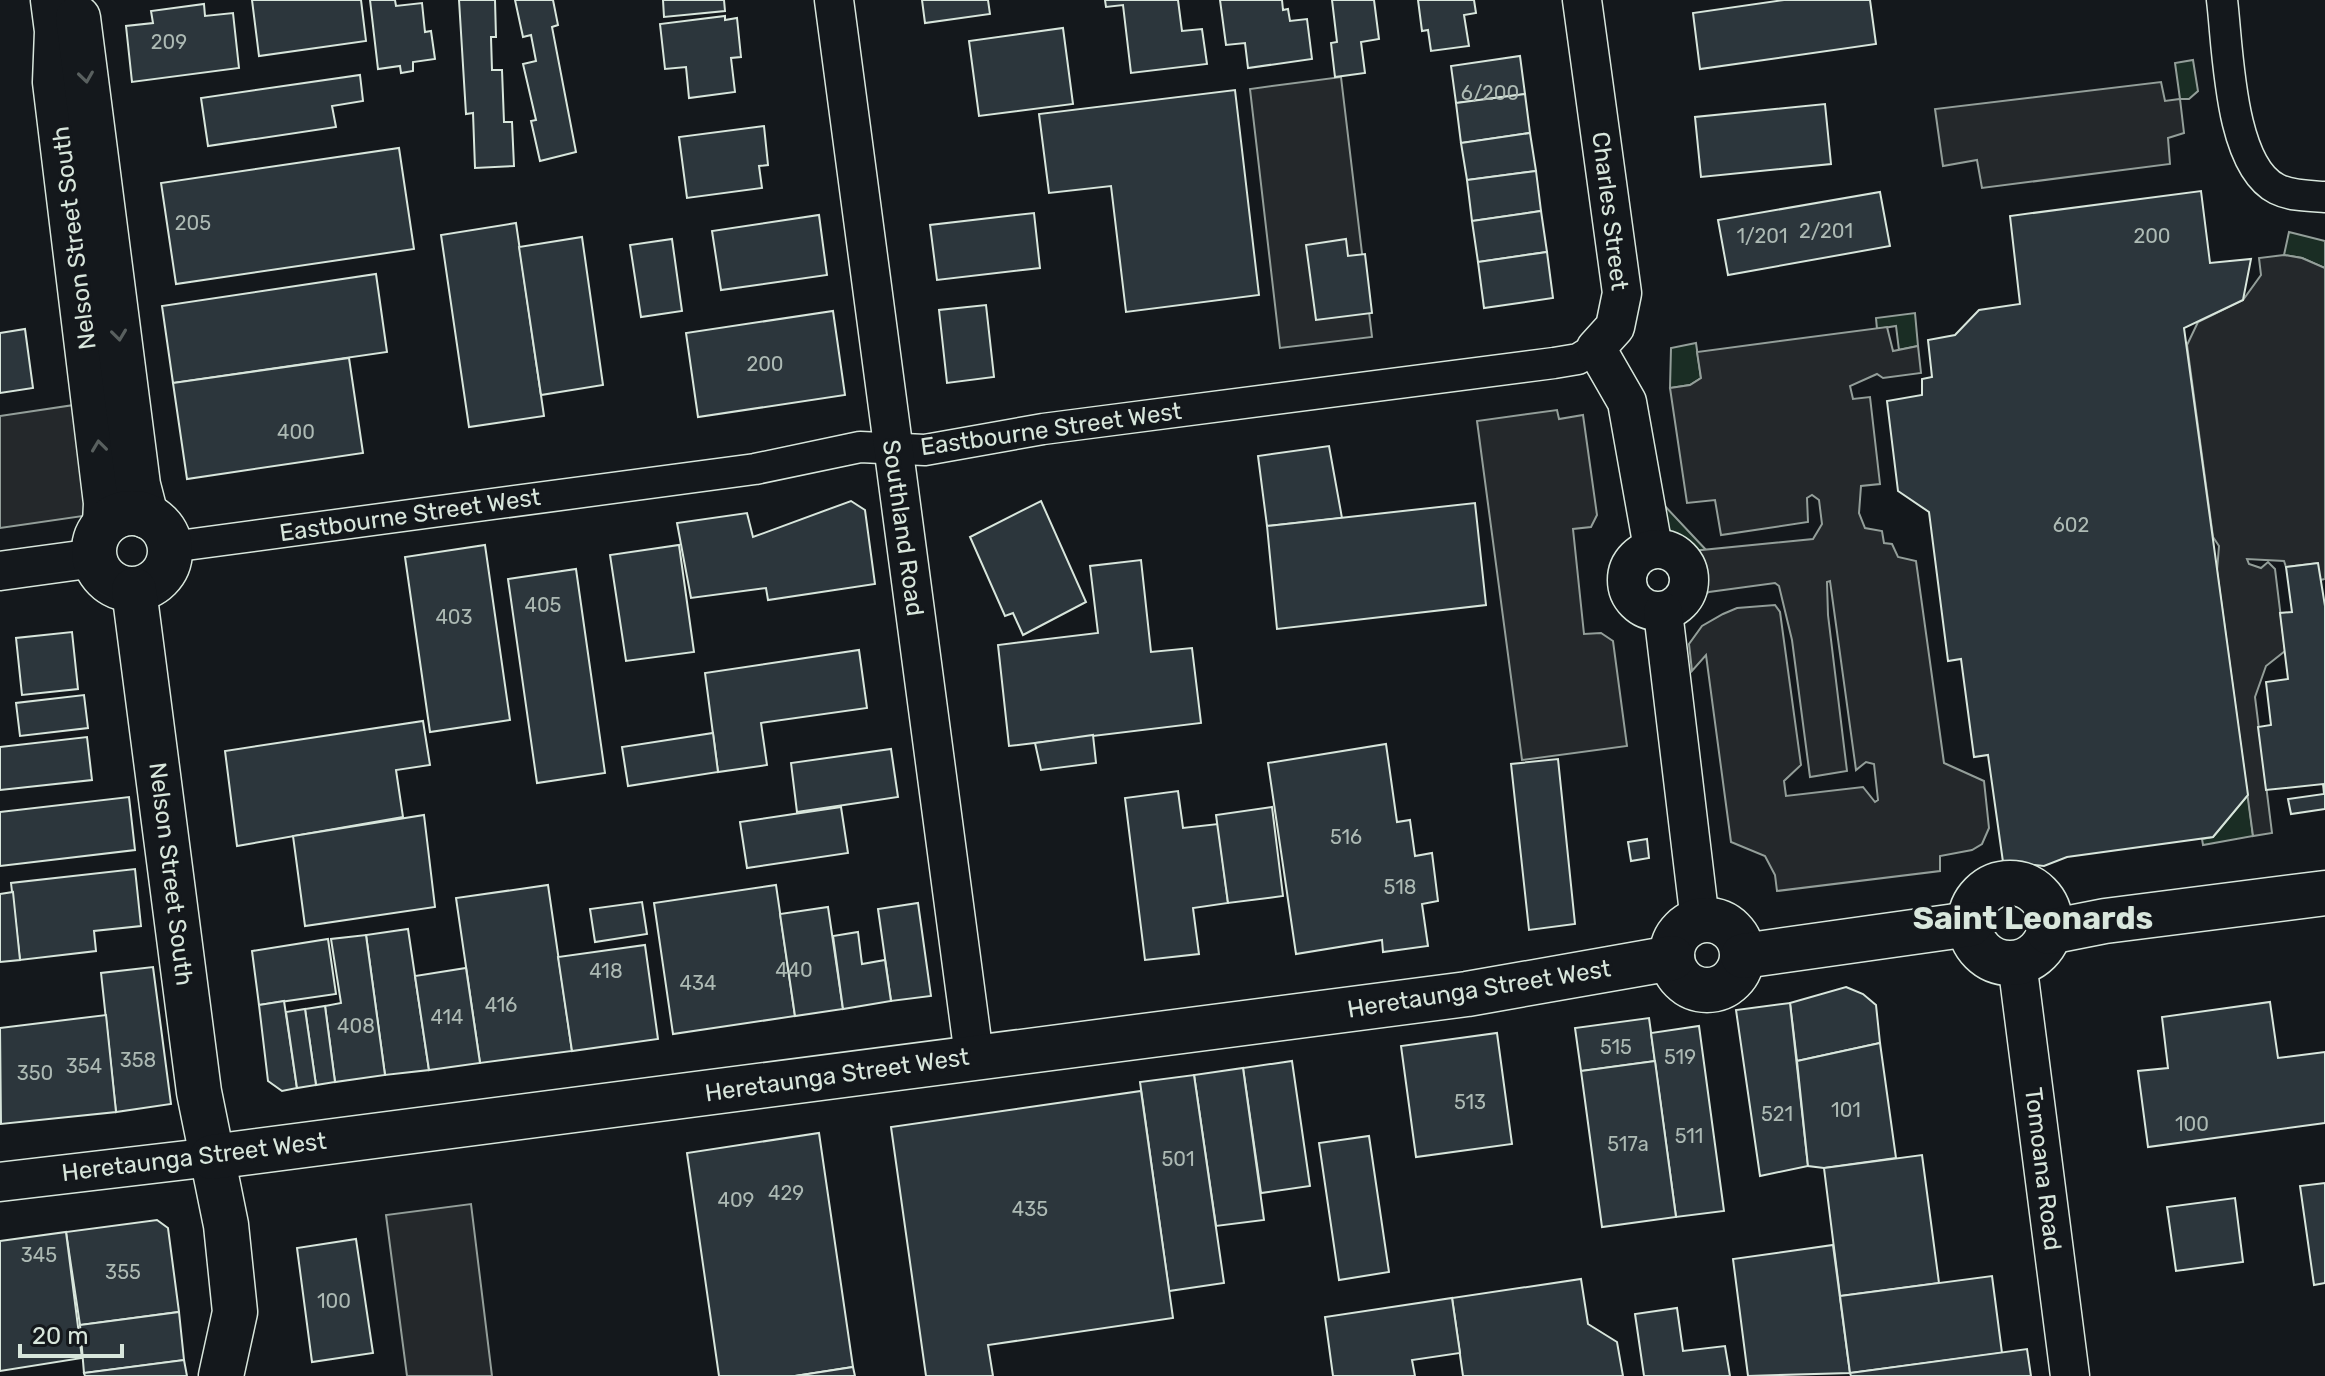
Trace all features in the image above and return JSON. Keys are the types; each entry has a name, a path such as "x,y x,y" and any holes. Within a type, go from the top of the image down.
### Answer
{"main road":[{"name":"Nelson Street South","path":"53,0 57,31 55,82 106,503 129,536 166,571 146,587 134,590 199,1092 226,1225 235,1312"},
{"name":"Nelson Street South","path":"75,0 138,485 129,536"},
{"path":"2049,922 2325,868"},
{"path":"2002,884 2027,887 2040,897 2049,922 2037,952 2017,962 1999,962 1982,952 1970,924 1980,896 2002,884"},
{"path":"2049,922 2105,921 2325,893"},
{"path":"1700,921 1720,922 1729,927 1737,936 1743,956 1733,979 1713,991 1691,987 1682,981 1672,958 1676,938 1684,928 1700,921"},
{"path":"1743,956 1970,924"},
{"name":"Heretaunga Street West","path":"212,1157 1467,994 1672,958"},
{"path":"221,1376 235,1312"},
{"path":"235,1312 251,1344 254,1376"}],"street":[{"name":"Southland Road","path":"834,0 974,1056"},
{"name":"Charles Street","path":"1582,0 1622,293 1615,327 1596,348"},
{"path":"2222,0 2242,140 2251,162 2276,189 2325,197"},
{"name":"Eastbourne Street West","path":"0,571 129,536 755,469 860,447 925,450 1043,429 1554,363 1578,359 1596,348"},
{"path":"1596,348 1627,402 1653,548 1640,554 1631,564 1627,584 1637,604 1649,611 1663,612 1700,921"},
{"name":"Tomoana Road","path":"2017,962 2070,1376"},
{"name":"Heretaunga Street West","path":"0,1182 212,1157"}],"green space":[{"path":"2193,60 2198,91 2189,99 2180,99 2175,63"},
{"path":"2289,232 2325,241 2325,268 2302,258 2284,255"},
{"path":"1915,313 1918,346 1899,350 1896,326 1877,329 1876,318"},
{"path":"1696,343 1701,378 1690,385 1670,388 1671,348"},
{"path":"1662,503 1708,552 1688,548 1674,538"},
{"path":"2248,795 2253,836 2203,845 2202,839 2213,837"}],"shaded area":[{"path":"1341,77 1372,337 1280,348 1250,89"},
{"path":"2161,82 2165,101 2180,99 2184,133 2168,138 2170,164 1982,188 1977,160 1943,166 1935,109"},
{"path":"2284,255 2302,258 2325,268 2325,579 2320,580 2317,563 2286,567 2284,561 2247,559 2249,564 2261,568 2268,562 2275,569 2285,651 2266,666 2255,697 2272,833 2253,836 2217,571 2219,546 2213,537 2187,345 2198,322 2243,300 2261,275 2259,258"},
{"path":"1887,327 1893,351 1918,346 1921,373 1883,378 1877,374 1850,386 1853,399 1870,397 1880,484 1861,486 1859,513 1865,528 1882,531 1884,543 1892,544 1898,557 1916,561 1944,763 1984,781 1989,828 1982,844 1972,850 1940,856 1940,871 1777,891 1775,875 1765,856 1731,842 1706,655 1692,671 1689,644 1702,626 1723,614 1737,608 1775,605 1780,612 1801,765 1784,781 1786,796 1863,787 1875,802 1878,800 1874,764 1866,762 1856,770 1830,581 1827,582 1828,615 1847,771 1810,777 1792,640 1779,586 1775,583 1709,592 1701,597 1692,551 1813,539 1822,524 1819,500 1812,495 1807,498 1808,522 1721,535 1715,500 1687,503 1670,388 1690,385 1701,378 1697,352"},
{"path":"74,405 90,515 0,528 0,416"},
{"path":"1557,410 1559,419 1583,415 1597,515 1591,527 1573,529 1584,634 1601,633 1613,641 1627,746 1522,760 1477,421"},
{"path":"471,1204 492,1376 407,1376 386,1215"}],"building":[{"path":"252,0 361,0 366,41 259,56"},
{"path":"370,0 395,0 396,6 422,3 425,32 431,31 435,59 413,62 413,71 401,73 400,66 378,69"},
{"path":"459,0 495,0 496,37 491,37 492,70 502,70 504,122 512,122 514,166 475,168 473,113 466,114"},
{"path":"515,0 553,0 558,25 552,27 576,152 540,161 531,121 536,120 523,64 536,61 531,35 523,37"},
{"path":"663,0 724,0 725,11 664,17"},
{"path":"922,0 988,0 990,14 925,23"},
{"path":"1105,0 1178,0 1182,31 1202,29 1207,64 1131,73 1123,5 1106,7"},
{"path":"1220,0 1282,0 1283,10 1288,9 1290,21 1307,19 1312,59 1248,68 1245,43 1226,45"},
{"path":"1332,0 1374,0 1379,39 1361,42 1365,73 1335,77 1331,43 1337,42"},
{"path":"1418,0 1474,0 1476,13 1464,15 1469,46 1431,51 1428,30 1422,31"},
{"path":"1784,0 1870,0 1876,44 1700,69 1693,13"},
{"path":"204,4 205,16 233,13 239,68 132,82 126,26 153,23 151,11"},
{"path":"725,16 725,20 737,18 741,57 731,58 735,92 689,98 686,67 665,69 660,24"},
{"path":"1063,28 1073,104 979,116 969,41"},
{"path":"1520,56 1525,94 1456,103 1451,66"},
{"path":"360,75 363,101 332,106 336,127 208,146 201,98"},
{"path":"1235,90 1259,295 1126,312 1111,186 1049,193 1039,114"},
{"path":"1525,94 1530,133 1461,143 1456,103"},
{"path":"1825,104 1831,164 1701,177 1695,117"},
{"path":"764,126 768,165 759,166 762,188 687,198 679,137"},
{"path":"1530,133 1536,171 1467,180 1461,143"},
{"path":"399,148 414,249 176,284 161,183"},
{"path":"1536,171 1541,211 1472,221 1467,180"},
{"path":"2201,191 2210,263 2251,259 2243,300 2184,328 2248,795 2213,837 2067,857 2044,866 2003,862 1988,755 1974,757 1961,659 1948,661 1929,512 1898,491 1887,401 1922,395 1922,379 1932,377 1928,340 1955,335 1979,310 2020,304 2010,216"},
{"path":"1880,192 1890,246 1728,275 1718,220"},
{"path":"1541,211 1547,252 1478,262 1472,221"},
{"path":"1034,213 1040,268 937,280 930,225"},
{"path":"819,215 827,275 721,290 712,231"},
{"path":"516,223 544,416 469,427 441,235"},
{"path":"582,237 603,385 541,395 519,247"},
{"path":"672,239 682,311 641,317 630,245"},
{"path":"1346,239 1348,256 1365,254 1372,313 1316,320 1306,245"},
{"path":"1547,252 1553,298 1484,308 1478,262"},
{"path":"376,274 387,352 173,383 162,306"},
{"path":"986,305 994,377 947,383 939,310"},
{"path":"833,311 845,395 698,417 686,333"},
{"path":"25,329 33,388 0,393 0,333"},
{"path":"349,358 363,453 187,479 173,383"},
{"path":"1329,446 1342,518 1267,526 1258,456"},
{"path":"851,501 865,510 875,584 768,600 766,588 691,598 677,523 747,513 753,537"},
{"path":"1041,501 1086,602 1023,635 1013,613 1005,616 970,537"},
{"path":"1475,503 1486,605 1277,629 1267,526"},
{"path":"485,545 510,720 430,732 405,557"},
{"path":"679,545 694,652 626,661 610,555"},
{"path":"1141,560 1151,652 1192,648 1201,723 1009,746 998,645 1098,633 1090,566"},
{"path":"2318,563 2325,606 2325,809 2291,814 2288,799 2324,794 2323,784 2266,790 2258,727 2271,725 2266,682 2288,679 2280,613 2292,612 2286,567"},
{"path":"576,569 605,773 537,783 508,579"},
{"path":"72,632 78,689 22,695 16,638"},
{"path":"859,650 867,708 761,723 767,765 718,772 705,673"},
{"path":"84,695 88,728 20,736 16,703"},
{"path":"423,721 430,765 396,770 403,817 237,846 225,751"},
{"path":"713,733 718,772 628,786 622,747"},
{"path":"1093,735 1096,763 1041,770 1035,743"},
{"path":"87,737 92,780 0,790 0,747"},
{"path":"1386,744 1397,822 1410,820 1415,856 1432,853 1438,901 1422,904 1428,946 1383,952 1382,940 1296,954 1268,763"},
{"path":"891,749 898,797 797,812 791,763"},
{"path":"1558,759 1575,924 1529,930 1511,764"},
{"path":"1178,791 1183,828 1218,824 1228,903 1193,908 1199,954 1145,960 1125,798"},
{"path":"129,797 135,850 0,866 0,812"},
{"path":"841,807 848,853 747,868 740,822"},
{"path":"1272,807 1283,896 1228,903 1216,815"},
{"path":"424,815 435,907 305,926 293,836"},
{"path":"1647,839 1649,858 1631,861 1628,842"},
{"path":"135,869 141,926 94,931 96,951 20,960 11,883"},
{"path":"548,885 572,1051 480,1063 456,898"},
{"path":"776,885 795,1016 673,1034 654,903"},
{"path":"13,892 20,960 0,962 0,894"},
{"path":"642,902 647,934 595,942 590,909"},
{"path":"918,903 931,996 891,1001 878,909"},
{"path":"828,907 843,1009 795,1016 780,914"},
{"path":"408,929 429,1070 385,1075 366,935"},
{"path":"858,932 862,964 885,960 891,1001 843,1009 833,936"},
{"path":"366,935 385,1075 335,1082 325,1006 341,1003 331,939"},
{"path":"328,939 336,994 259,1005 252,951"},
{"path":"645,945 658,1039 572,1051 558,957"},
{"path":"153,967 171,1104 116,1112 101,973"},
{"path":"466,968 480,1063 429,1070 415,976"},
{"path":"1846,987 1863,994 1876,1005 1880,1043 1797,1061 1790,1003"},
{"path":"284,1001 297,1088 282,1091 268,1081 259,1005"},
{"path":"2270,1002 2278,1058 2325,1052 2325,1123 2148,1147 2138,1071 2168,1068 2162,1017"},
{"path":"1790,1003 1808,1166 1760,1176 1736,1010"},
{"path":"325,1006 335,1082 316,1085 305,1009"},
{"path":"305,1009 316,1085 297,1088 286,1012"},
{"path":"106,1015 116,1112 1,1124 0,1028"},
{"path":"1649,1018 1655,1061 1581,1071 1575,1028"},
{"path":"1699,1026 1724,1211 1676,1217 1651,1033"},
{"path":"1497,1033 1512,1144 1416,1157 1401,1046"},
{"path":"1880,1043 1896,1158 1824,1168 1808,1166 1797,1061"},
{"path":"1292,1061 1310,1186 1261,1193 1243,1068"},
{"path":"1655,1061 1676,1217 1602,1227 1581,1071"},
{"path":"1243,1068 1264,1220 1216,1226 1194,1075"},
{"path":"1194,1075 1224,1283 1169,1291 1140,1082"},
{"path":"1141,1091 1173,1318 988,1345 993,1376 926,1376 891,1127"},
{"path":"819,1133 853,1367 795,1376 719,1376 687,1153"},
{"path":"1369,1136 1389,1272 1339,1280 1319,1143"},
{"path":"1922,1155 1939,1283 1840,1296 1824,1168"},
{"path":"2325,1183 2325,1283 2314,1285 2300,1186"},
{"path":"2235,1198 2243,1262 2176,1271 2167,1207"},
{"path":"157,1220 168,1228 179,1312 80,1325 66,1232"},
{"path":"66,1232 82,1358 0,1371 0,1241"},
{"path":"356,1239 373,1353 312,1362 297,1248"},
{"path":"1833,1245 1850,1373 1748,1376 1733,1259"},
{"path":"1992,1276 2002,1353 1850,1373 1840,1296"},
{"path":"1581,1279 1588,1324 1617,1342 1623,1376 1463,1376 1452,1298"},
{"path":"1452,1298 1460,1353 1412,1360 1415,1376 1333,1376 1325,1317"},
{"path":"1677,1308 1683,1351 1725,1346 1730,1376 1644,1376 1635,1314"},
{"path":"179,1312 184,1360 84,1373 80,1325"},
{"path":"2027,1349 2031,1376 1851,1376 1850,1373"},
{"path":"184,1360 187,1376 85,1376 84,1373"},
{"path":"853,1367 855,1376 795,1376"}],"district":[{"name":"Saint Leonards","path":"2033,918"}]}
